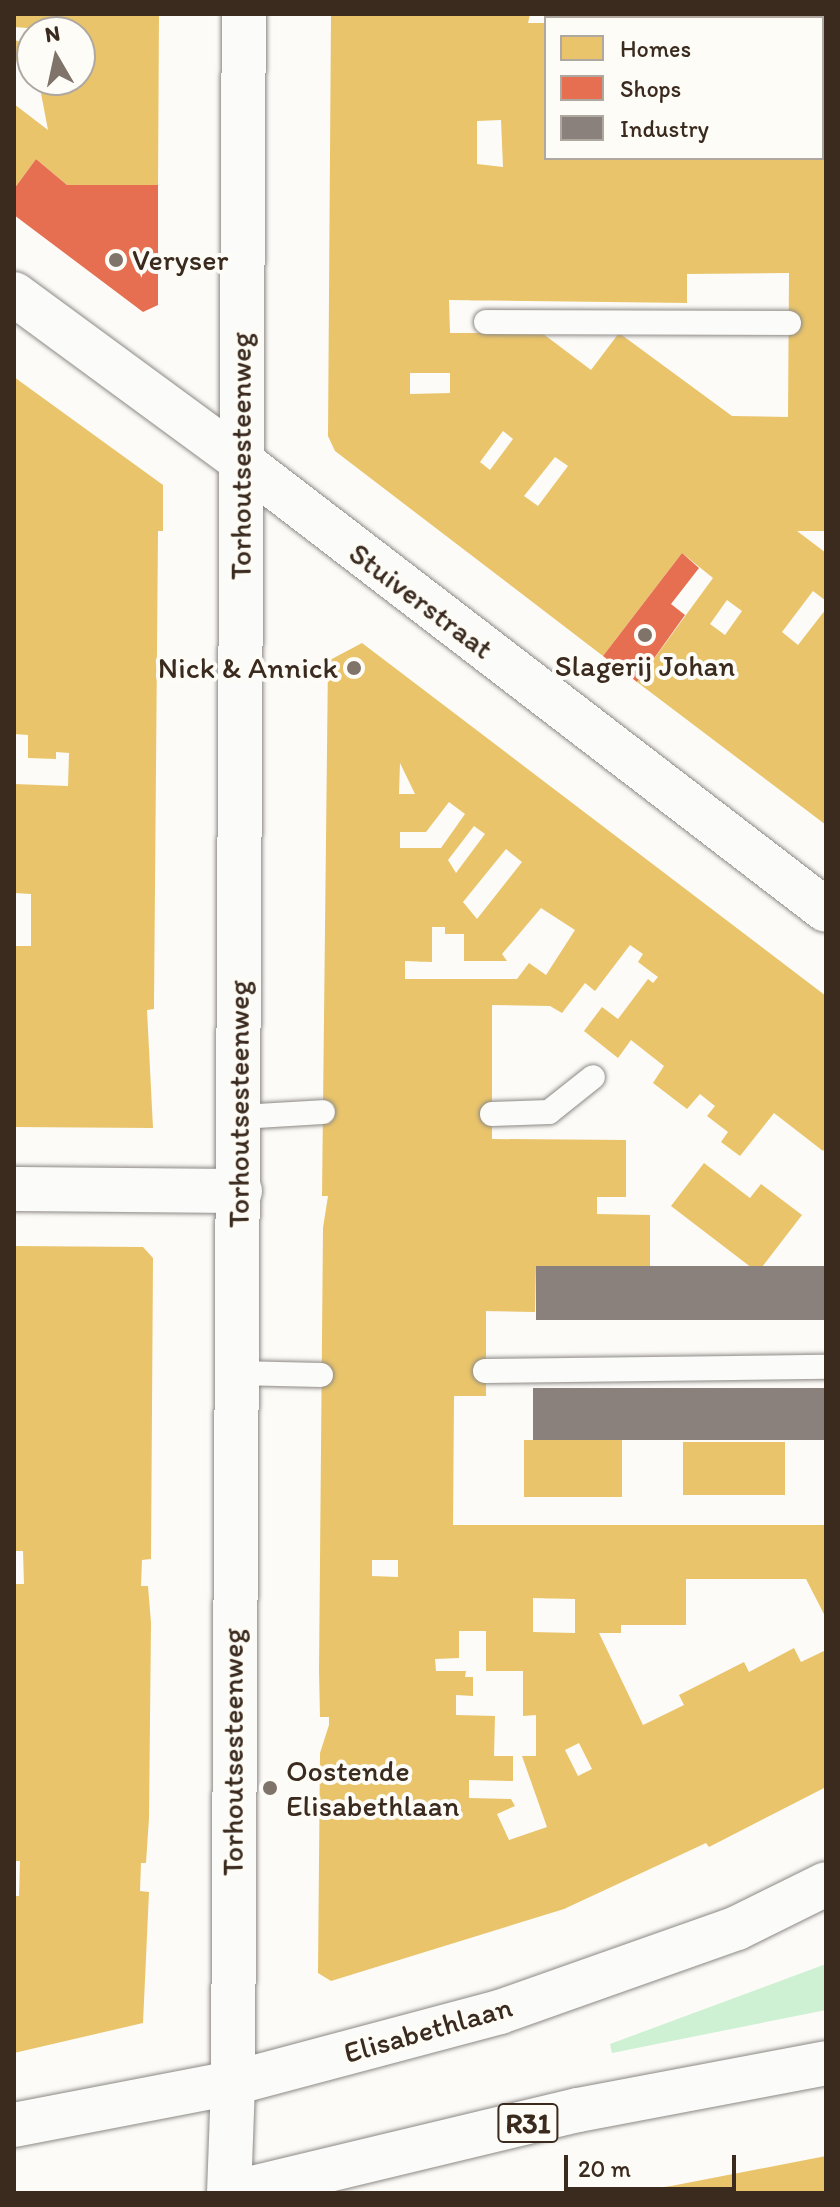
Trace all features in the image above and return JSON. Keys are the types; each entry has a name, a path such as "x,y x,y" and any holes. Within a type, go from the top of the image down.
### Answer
{"street":[{"name":"Torhoutsesteenweg","path":"230,2193 240,1191 244,14"},
{"name":"Stuiverstraat","path":"14,294 241,461 826,910"},
{"path":"14,1189 240,1191"},
{"name":"Elisabethlaan","path":"14,2125 233,2083 500,2012 737,1928 826,1884"},
{"name":"R31","path":"230,2193 578,2110 826,2063"}],"lane":[{"path":"486,322 789,323"},
{"path":"492,1114 549,1112 593,1077"},
{"path":"240,1117 323,1112"},
{"path":"485,1371 826,1367"},
{"path":"236,1373 321,1375"}],"green space":[{"path":"826,1964 826,2010 612,2053 610,2044"}],"building: Homes":[{"path":"14,14 159,14 158,185 67,185 36,159 14,189 14,104 48,130 42,96 96,96 96,16 16,16 14,27"},
{"path":"331,14 530,14 528,23 544,23 544,160 824,160 826,148 826,531 797,531 826,553 826,601 813,591 782,632 798,645 826,609 826,825 637,682 713,578 682,553 603,656 335,451 328,436","holes":["501,120 503,167 477,164 477,121","789,273 788,417 732,416 619,333 591,370 542,333 450,333 449,300 687,303 687,274","410,373 450,373 450,393 410,394","503,431 513,439 490,470 480,462","555,457 568,466 538,506 524,496","727,600 742,611 725,635 710,624"]},
{"path":"14,40 16,61 14,64"},
{"path":"14,377 163,485 163,531 158,531 154,1009 147,1010 153,1128 14,1127 14,946 31,946 31,894 14,893 14,784 68,786 69,753 56,752 56,759 28,758 28,735 14,734"},
{"path":"362,643 826,996 826,1146 823,1151 774,1113 740,1156 721,1142 728,1132 707,1116 715,1106 700,1094 687,1109 653,1083 664,1066 631,1040 618,1058 584,1031 602,1007 618,1019 648,979 653,983 658,977 638,962 643,954 630,945 595,991 585,983 562,1013 550,1006 492,1005 492,1139 626,1140 626,1197 597,1197 597,1214 650,1215 650,1267 536,1266 535,1312 486,1311 486,1396 454,1396 453,1525 826,1525 826,1618 806,1579 686,1579 686,1625 621,1625 621,1633 599,1633 643,1725 684,1705 679,1695 744,1662 749,1672 794,1648 801,1662 826,1650 826,1787 709,1847 706,1843 564,1909 331,1981 318,1973 320,1753 329,1725 329,1717 320,1717 319,1671 323,1228 328,1196 322,1196 328,661","holes":["400,763 415,794 399,794","449,802 465,814 441,848 400,848 400,832 426,832","474,826 485,834 456,873 448,860","506,849 522,862 477,919 463,902","541,908 575,930 546,975 529,963 517,979 405,979 405,961 432,962 432,927 445,927 445,934 464,934 464,961 507,961 502,954","372,1560 398,1560 398,1577 372,1576","533,1598 575,1599 575,1633 533,1632","459,1631 486,1631 486,1671 523,1671 523,1716 536,1715 536,1756 522,1756 547,1827 509,1840 497,1814 515,1806 511,1799 469,1798 469,1780 513,1781 513,1756 494,1756 495,1716 456,1715 456,1695 473,1696 473,1677 465,1677 466,1671 436,1671 435,1659 459,1658","579,1743 592,1769 578,1776 565,1750"]},
{"path":"704,1163 750,1198 761,1184 802,1215 762,1267 752,1268 671,1206"},
{"path":"14,1246 143,1247 153,1258 151,1559 142,1560 141,1586 148,1586 151,1623 149,1818 146,1863 141,1863 140,1891 149,1892 143,2023 14,2053 14,1896 19,1896 20,1861 14,1861 14,1584 24,1584 23,1551 14,1551"},
{"path":"524,1440 622,1440 622,1497 524,1497"},
{"path":"683,1442 785,1442 785,1495 683,1495"},
{"path":"826,2156 826,2193 621,2193 671,2186"}],"building: Shops":[{"name":"Veryser","path":"36,159 67,185 158,185 158,305 143,312 14,215 14,189"},
{"name":"Slagerij Johan","path":"682,553 699,568 671,604 685,615 637,682 603,656"}],"building: Industry":[{"path":"536,1266 826,1266 826,1320 536,1320"},
{"path":"533,1388 826,1388 826,1440 533,1440"}],"place":[{"name":"Veryser","path":"116,260"},
{"name":"Slagerij Johan","path":"645,635"},
{"name":"Nick & Annick","path":"354,668"},
{"name":"Oostende Elisabethlaan","path":"270,1788"}]}
